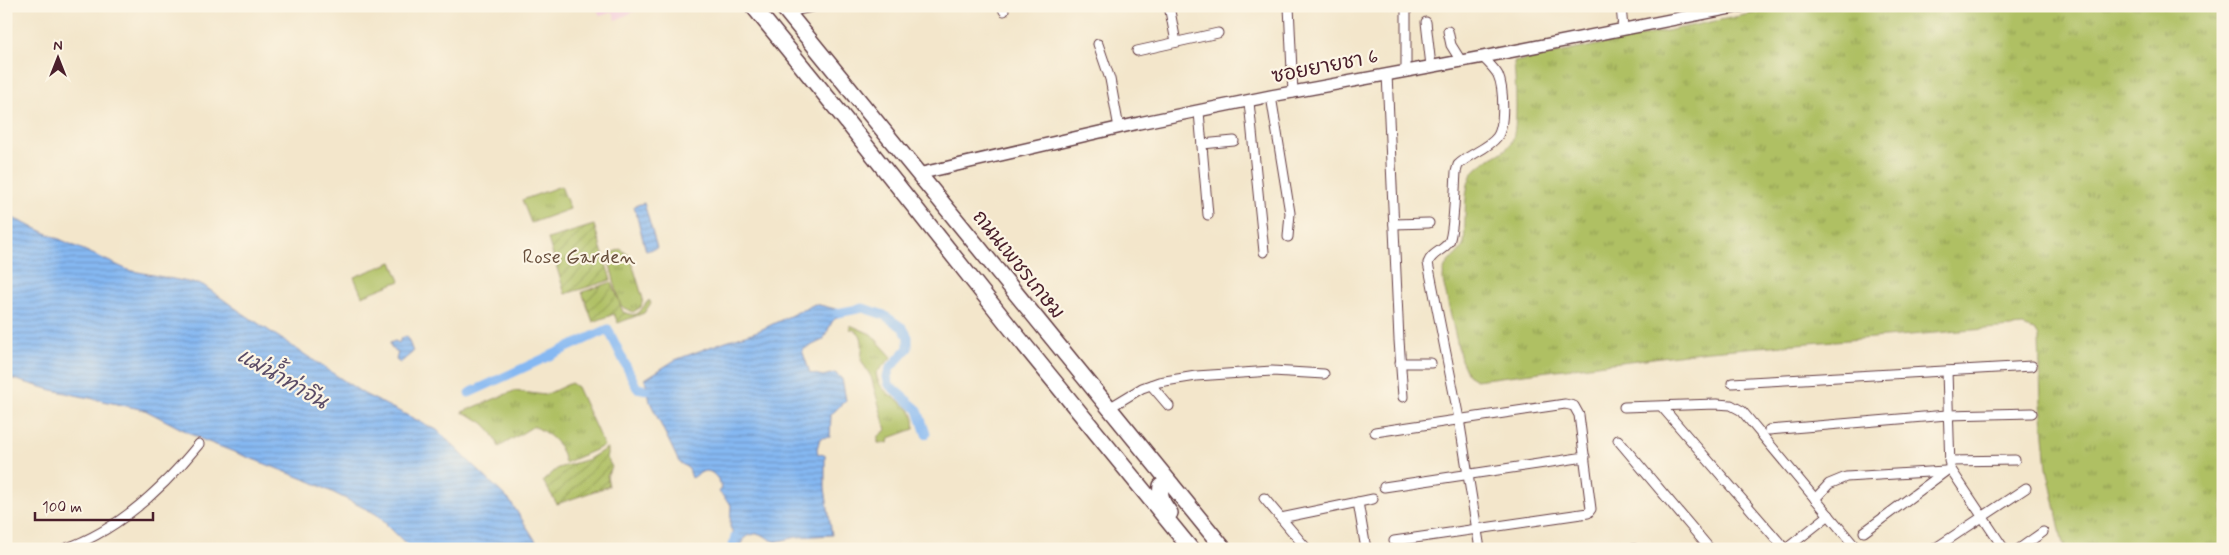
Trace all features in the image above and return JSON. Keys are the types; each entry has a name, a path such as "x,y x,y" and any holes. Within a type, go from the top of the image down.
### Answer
{"main road":[{"path":"753,6 1009,326 1191,549"},
{"name":"ถนนเพชรเกษม","path":"784,9 1224,549"},
{"path":"1051,337 1048,342 1059,360 1141,462 1142,467 1139,473 1132,477"},
{"path":"1171,484 1162,486 1162,502 1200,549"}],"street":[{"path":"784,9 817,6"},
{"path":"1169,6 1176,42"},
{"path":"1289,6 1293,93"},
{"path":"1406,6 1406,71"},
{"path":"1621,6 1622,29"},
{"name":"ซอยยายชา 6","path":"918,174 1119,128 1271,96 1483,58 1741,6"},
{"path":"1426,22 1431,66"},
{"path":"1448,31 1451,46 1461,61"},
{"path":"1137,51 1218,33"},
{"path":"1098,44 1110,79 1119,128"},
{"path":"1480,549 1460,419 1428,263 1434,254 1443,248 1450,239 1458,165 1496,138 1500,131 1502,117 1501,82 1497,73 1483,58"},
{"path":"1388,74 1403,397"},
{"path":"1271,96 1290,213 1288,237"},
{"path":"1249,102 1264,252"},
{"path":"1199,112 1208,215"},
{"path":"1202,144 1234,141"},
{"path":"1394,224 1429,223"},
{"path":"1400,363 1431,363"},
{"path":"1732,383 2032,366"},
{"path":"1109,408 1142,388 1196,376 1272,371 1324,374"},
{"path":"1948,371 1948,467 1984,516 2004,549"},
{"path":"1151,385 1169,406"},
{"path":"1375,432 1570,404 1577,409 1579,415 1591,509 1588,513 1477,530 1394,540"},
{"path":"1624,407 1731,405 1742,411 1857,549"},
{"path":"1662,407 1785,549 1829,515"},
{"path":"1769,430 1947,415 2032,413"},
{"path":"1618,440 1710,549"},
{"path":"64,549 91,537 147,499 181,467 199,444"},
{"path":"1384,487 1469,476 1585,457"},
{"path":"1815,499 1829,484 1846,477 2015,460"},
{"path":"1864,532 1948,467"},
{"path":"1934,549 2026,488"},
{"path":"1264,498 1307,549"},
{"path":"1281,518 1373,499"},
{"path":"1358,502 1366,549"},
{"path":"2019,549 2043,532"}],"shaded area":[{"path":"596,6 646,6 616,20 613,12 600,16"}],"green space":[{"path":"1789,6 2223,6 2223,549 2064,549 2047,468 2041,404 2039,337 2034,330 2023,326 1709,351 1476,380 1468,375 1461,360 1443,281 1444,273 1447,263 1457,254 1464,243 1467,188 1472,174 1480,165 1505,150 1512,140 1516,119 1514,62"},
{"path":"561,186 570,209 531,223 522,200"},
{"name":"Rose Garden","path":"594,225 611,280 565,294 548,239"},
{"path":"620,249 630,256 643,299 641,307 633,312 620,304 609,261 609,255"},
{"path":"392,262 400,281 362,296 354,277"},
{"path":"612,282 623,312 636,314 649,300 651,303 644,313 618,323 614,314 593,322 582,292"},
{"path":"850,325 871,334 892,357 876,373 879,383 884,390 911,411 914,419 914,429 889,438 888,443 878,443 878,437 886,430 871,377 861,360 861,337 855,330 850,329"},
{"path":"571,383 577,387 604,446 565,463 561,449 555,440 534,426 499,447 485,425 462,412 514,391 545,395"},
{"path":"607,448 607,458 612,467 607,476 609,486 557,504 543,481 558,468 589,459"}],"water":[{"path":"644,203 657,248 646,251 634,206"},
{"name":"แม่น้ำท่าจีน","path":"6,215 128,270 203,285 364,394 437,430 510,501 541,549 411,549 376,514 312,482 203,440 145,410 52,390 6,377"},
{"path":"815,304 836,309 837,317 832,322 823,340 802,350 810,373 823,376 835,373 842,379 846,400 831,415 830,437 820,438 817,449 818,454 825,455 825,488 832,535 797,537 775,542 761,534 755,534 744,538 741,548 730,527 731,505 719,492 722,488 719,481 714,474 708,471 699,473 692,478 689,469 679,462 650,402 645,379 675,360 758,331"},
{"path":"407,336 413,352 400,363 396,360 398,352 391,348 390,343 395,341 399,343 401,338"}],"waterway":[{"path":"837,313 863,308 884,315 903,328 908,337 908,348 890,368 887,377 889,385 918,410 926,434"},
{"path":"469,393 608,329 637,388 647,390"},
{"path":"732,549 735,537"}]}
